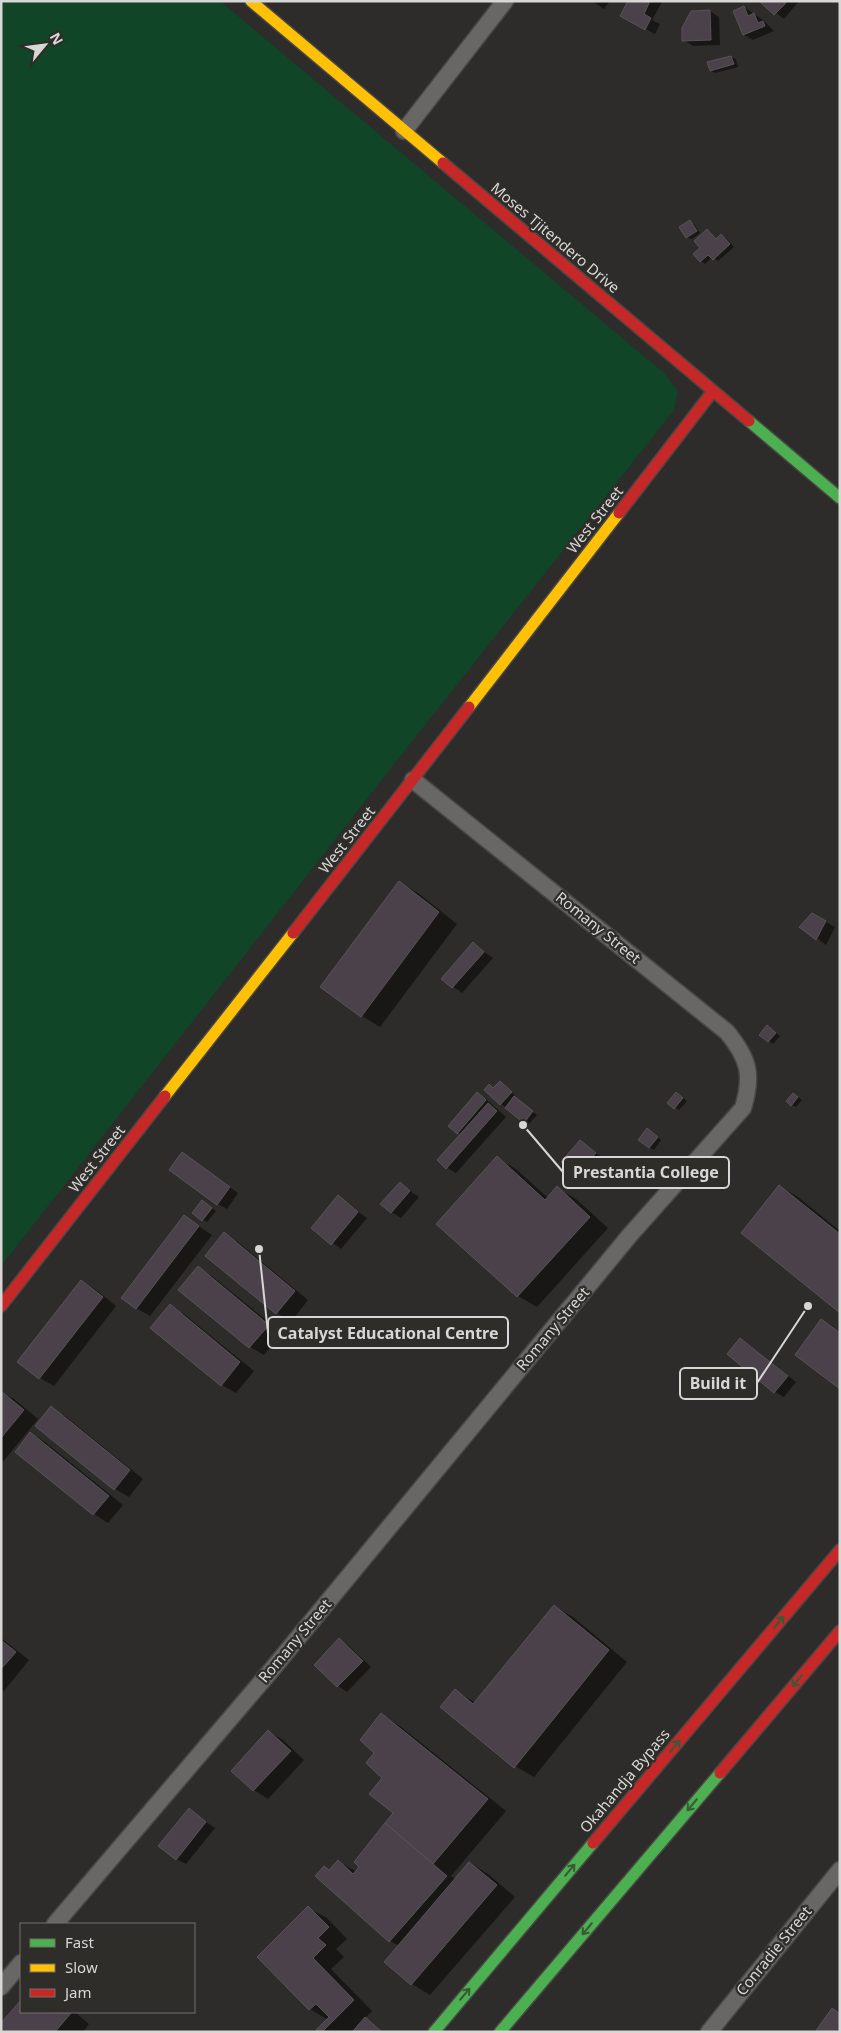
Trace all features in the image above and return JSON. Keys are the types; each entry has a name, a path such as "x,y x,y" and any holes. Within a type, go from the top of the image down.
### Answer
{"main road":[{"name":"Moses Tjitendero Drive","path":"251,1 840,498"},
{"name":"West Street","path":"1,1306 413,780 713,391"},
{"name":"Okahandja Bypass","path":"434,2032 840,1550"},
{"path":"500,2032 840,1631"}],"street":[{"path":"404,131 505,1"},
{"name":"Romany Street","path":"56,1923 269,1673 630,1235 743,1108 748,1091 749,1076 746,1061 738,1046 727,1032 413,780"},
{"name":"Conradie Street","path":"709,2032 840,1870"},
{"path":"1,1987 20,1964"}],"green space":[{"path":"1,1 220,1 664,373 678,391 674,410 1,1266"}],"building":[{"path":"628,1 650,1 644,14 651,18 645,30 620,16"},
{"path":"759,1 784,1 786,3 774,15"},
{"path":"744,6 748,16 754,13 758,23 763,21 765,26 743,35 733,11"},
{"path":"710,10 711,40 682,41 682,28 691,11"},
{"path":"731,56 734,64 710,71 707,62"},
{"path":"690,220 697,231 686,238 679,227"},
{"path":"707,229 716,239 721,234 730,244 713,260 708,255 700,262 693,254 700,248 694,241"},
{"path":"399,881 439,912 361,1017 320,987"},
{"path":"812,913 826,921 816,940 799,927"},
{"path":"473,942 484,952 452,988 441,979"},
{"path":"767,1025 776,1033 768,1042 759,1035"},
{"path":"500,1081 512,1092 500,1105 484,1090 489,1084 493,1088"},
{"path":"477,1092 486,1100 457,1134 448,1126"},
{"path":"676,1092 683,1098 674,1109 667,1103"},
{"path":"793,1093 798,1097 791,1106 786,1101"},
{"path":"514,1096 533,1111 524,1123 505,1108"},
{"path":"488,1103 497,1111 446,1169 437,1160"},
{"path":"647,1128 658,1137 649,1148 638,1140"},
{"path":"580,1140 596,1153 577,1175 561,1162"},
{"path":"182,1152 230,1187 217,1205 169,1170"},
{"path":"497,1156 545,1200 557,1186 590,1217 517,1297 436,1224"},
{"path":"400,1182 410,1191 391,1213 380,1204"},
{"path":"779,1185 840,1234 840,1313 741,1233"},
{"path":"338,1195 358,1212 331,1245 311,1228"},
{"path":"202,1200 212,1208 202,1221 192,1213"},
{"path":"184,1215 199,1226 136,1309 121,1298"},
{"path":"224,1232 295,1291 276,1314 205,1256"},
{"path":"198,1266 269,1325 249,1348 178,1290"},
{"path":"81,1280 103,1297 39,1379 17,1362"},
{"path":"170,1304 240,1362 221,1386 150,1328"},
{"path":"821,1319 840,1333 840,1389 795,1355"},
{"path":"740,1338 788,1376 774,1393 727,1354"},
{"path":"1,1391 24,1410 1,1438"},
{"path":"51,1406 130,1470 114,1490 35,1426"},
{"path":"30,1432 109,1496 93,1515 15,1452"},
{"path":"554,1605 609,1650 514,1768 440,1707 455,1689 473,1704"},
{"path":"339,1638 363,1661 337,1687 314,1665"},
{"path":"1,1640 16,1652 1,1669"},
{"path":"381,1713 488,1799 433,1864 385,1823 393,1813 369,1794 382,1778 366,1763 374,1753 360,1740"},
{"path":"268,1730 291,1751 253,1791 231,1771"},
{"path":"189,1808 206,1822 176,1860 158,1846"},
{"path":"385,1823 447,1876 389,1942 315,1876 324,1866 329,1870 338,1860 353,1874 359,1867 354,1862"},
{"path":"469,1862 497,1885 411,1985 384,1962"},
{"path":"308,1906 329,1927 318,1938 326,1945 313,1958 354,2000 322,2032 316,2030 329,2017 316,2004 309,2010 257,1957"},
{"path":"20,2001 20,2013 71,2013 55,2032 1,2032 1,2023"},
{"path":"832,2008 840,2014 840,2032 815,2032"},
{"path":"365,2017 382,2032 352,2032"}],"traffic: fast":[{"path":"749,421 840,498"},
{"path":"500,2032 720,1773"},
{"path":"434,2032 593,1843"}],"traffic: slow":[{"path":"251,1 443,163"},
{"path":"469,707 619,513"},
{"path":"165,1096 293,933"}],"traffic: jam":[{"path":"443,163 749,421"},
{"path":"619,513 713,391"},
{"path":"293,933 469,707"},
{"path":"1,1306 165,1096"},
{"path":"593,1843 840,1550"},
{"path":"720,1773 840,1631"}],"place":[{"name":"Prestantia College","path":"523,1125"},
{"name":"Catalyst Educational Centre","path":"259,1249"},
{"name":"Build it","path":"808,1306"}]}
